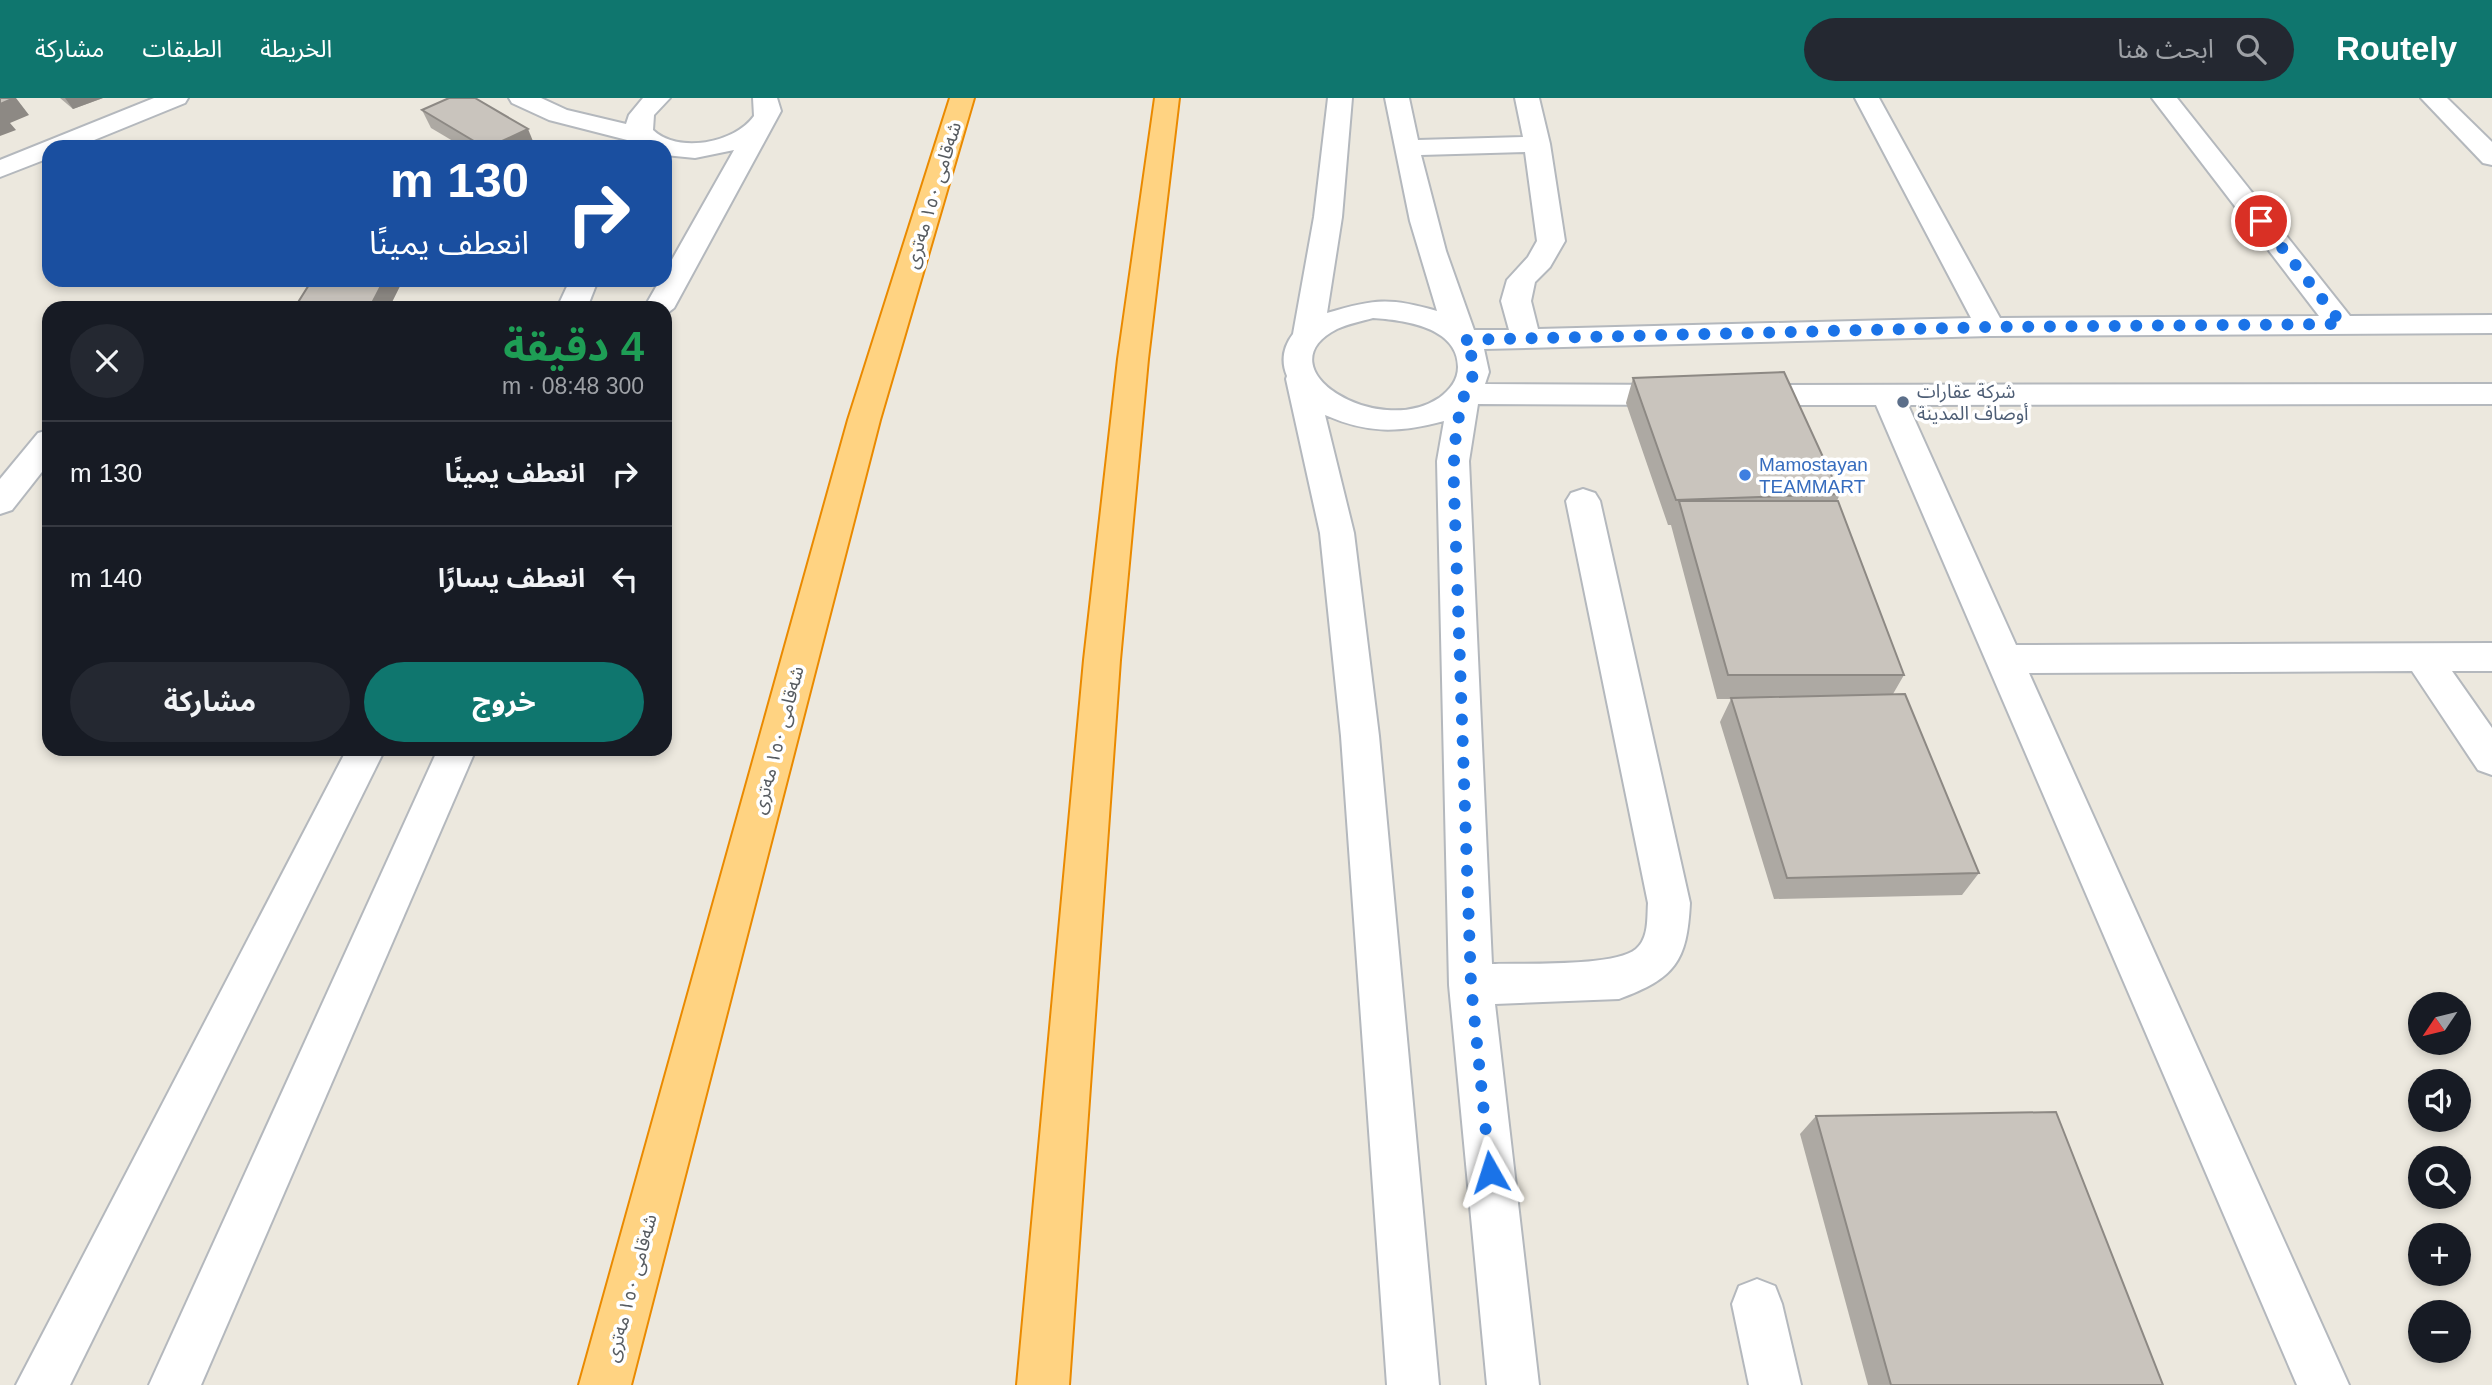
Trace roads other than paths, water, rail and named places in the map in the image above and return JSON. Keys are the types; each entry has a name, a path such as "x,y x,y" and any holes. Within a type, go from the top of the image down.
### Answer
{"highway":[{"name":"شەقامی ١٥٠ مەتری","path":"605,1385 864,420 962,98"},
{"path":"1043,1385 1102,660 1133,359 1167,98"}],"street":[{"path":"71,140 176,98"},
{"path":"521,98 558,115 642,140"},
{"path":"642,140 638,118 644,108 657,98"},
{"path":"1340,98 1334,183 1318,286 1308,334 1299,348 1296,364 1337,533 1342,573 1360,736 1413,1385"},
{"path":"1301,379 1314,396 1336,410 1363,418 1393,421 1423,418 1447,408 1464,394 1472,381 1474,367 1471,354 1443,290 1406,148 1397,98"},
{"path":"1526,339 1516,301 1521,280 1540,261 1552,241 1527,98"},
{"path":"1867,98 1990,327"},
{"path":"2164,98 2342,324"},
{"path":"2433,98 2492,157"},
{"path":"672,149 702,149 732,143 767,108"},
{"path":"672,284 767,108"},
{"path":"1406,148 1537,144"},
{"path":"0,169 42,152"},
{"path":"1308,334 1335,317 1371,309 1398,310 1423,316 1446,326 1463,340 1990,327 2492,324"},
{"path":"1464,394 2492,394"},
{"path":"1464,394 1453,461 1471,985 1513,1385"},
{"path":"1888,396 2323,1385"},
{"path":"0,502 42,450"},
{"path":"1471,985 1619,979 1652,962 1667,939 1670,903 1583,501"},
{"path":"2422,657 2492,760"},
{"path":"2003,659 2492,657"},
{"path":"42,1385 362,756"},
{"path":"175,1385 454,756"},
{"path":"1757,1304 1775,1385"}],"place":[{"name":"شركة عقارات أوصاف المدينة","path":"1903,402"},
{"name":"Mamostayan TEAMMART","path":"1745,475"}]}
